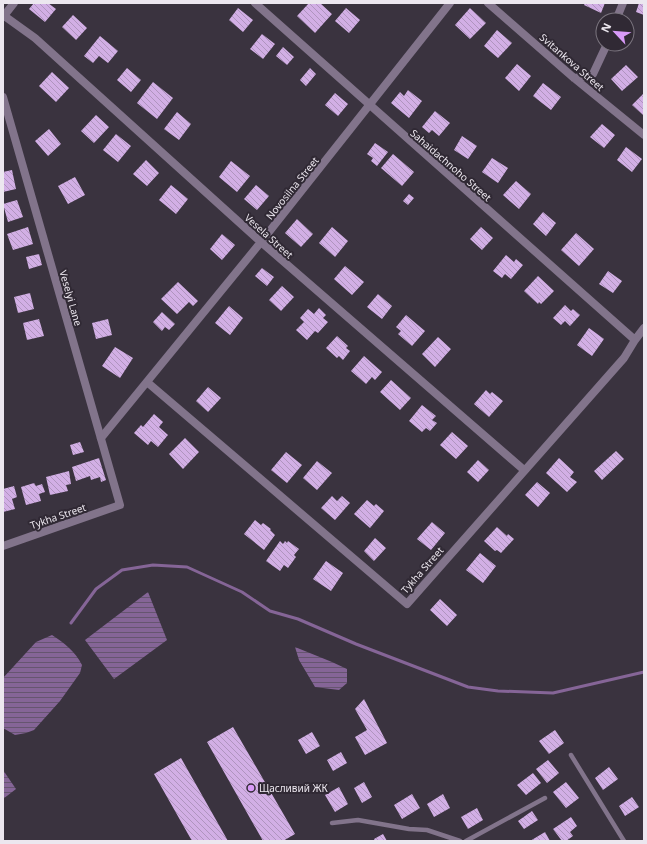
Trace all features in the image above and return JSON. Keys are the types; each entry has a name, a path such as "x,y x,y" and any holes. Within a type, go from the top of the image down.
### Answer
{"street":[{"path":"3,16 14,3"},
{"name":"Sahaidachnoho Street","path":"255,3 634,340"},
{"name":"Novosilna Street","path":"101,438 261,242 450,3"},
{"name":"Svitankova Street","path":"488,3 574,78 644,136"},
{"name":"Vesela Street","path":"3,16 35,38 261,242 524,470"},
{"path":"574,78 585,78 593,74 603,52"},
{"name":"Veselyi Lane","path":"3,97 120,505"},
{"name":"Tykha Street","path":"146,382 407,604 624,358 634,340 644,328"},
{"name":"Tykha Street","path":"3,546 120,505"}],"lane":[{"path":"571,755 624,841"},
{"path":"466,841 545,798"},
{"path":"332,823 358,820 410,829 427,830 460,841"}],"shaded area":[{"path":"148,592 167,640 114,679 85,640"},
{"path":"52,635 73,651 82,665 80,673 60,701 34,730 15,735 3,728 3,678 36,642"},
{"path":"295,647 347,669 347,683 339,690 315,687 299,660"},
{"path":"3,770 16,789 3,799"}],"building":[{"path":"34,3 48,3 56,9 45,22 29,9"},
{"path":"309,3 320,3 332,14 315,33 297,16"},
{"path":"585,3 605,3 601,12 584,5"},
{"path":"639,3 644,3 644,15 636,12"},
{"path":"238,8 253,20 243,32 229,20"},
{"path":"346,8 360,20 349,33 335,21"},
{"path":"470,8 486,23 470,39 455,25"},
{"path":"73,15 87,28 76,40 62,27"},
{"path":"497,30 512,43 498,58 484,46"},
{"path":"262,34 275,44 263,59 250,49"},
{"path":"100,36 118,51 108,63 99,56 93,63 84,56"},
{"path":"283,47 294,57 287,65 276,56"},
{"path":"517,64 531,76 519,91 505,78"},
{"path":"626,65 638,77 622,91 611,79"},
{"path":"127,68 141,80 131,92 117,80"},
{"path":"310,68 316,74 306,86 300,80"},
{"path":"52,72 69,88 56,102 39,86"},
{"path":"153,82 173,98 157,119 137,103"},
{"path":"543,83 561,97 551,110 533,96"},
{"path":"408,90 422,101 409,118 391,103 400,92 404,96"},
{"path":"335,93 348,104 338,116 325,105"},
{"path":"643,94 644,113 643,115 632,105"},
{"path":"435,111 450,123 439,136 432,130 429,133 422,127"},
{"path":"177,112 191,124 179,140 164,129"},
{"path":"96,115 109,127 94,143 81,131"},
{"path":"602,124 615,135 604,148 590,137"},
{"path":"49,129 61,144 48,156 35,141"},
{"path":"116,134 131,146 118,162 103,150"},
{"path":"462,136 477,146 468,159 454,150"},
{"path":"375,143 388,152 377,166 371,161 373,158 367,154"},
{"path":"626,147 642,159 632,172 617,160"},
{"path":"393,154 414,172 402,186 381,168"},
{"path":"492,158 508,168 498,183 482,172"},
{"path":"146,160 159,173 147,186 133,174"},
{"path":"231,161 250,176 237,192 219,177"},
{"path":"12,170 16,189 3,192 3,172"},
{"path":"75,177 85,195 68,204 58,186"},
{"path":"516,181 531,194 519,209 503,195"},
{"path":"171,185 188,199 176,214 159,200"},
{"path":"256,185 269,196 257,210 244,199"},
{"path":"409,194 414,198 408,205 403,201"},
{"path":"17,200 23,217 8,222 3,204"},
{"path":"543,212 556,223 546,236 533,224"},
{"path":"297,219 313,234 301,247 285,233"},
{"path":"28,227 33,244 13,250 7,234"},
{"path":"332,227 348,241 335,257 319,243"},
{"path":"481,227 493,238 482,250 470,239"},
{"path":"576,233 594,249 579,266 561,250"},
{"path":"222,234 235,245 222,260 210,249"},
{"path":"39,254 42,265 29,269 26,257"},
{"path":"506,255 514,262 516,259 523,265 511,279 505,274 502,278 493,271"},
{"path":"345,266 364,282 352,295 334,279"},
{"path":"262,268 274,277 267,286 255,276"},
{"path":"608,271 622,281 613,293 599,284"},
{"path":"538,276 554,291 541,304 539,302 538,304 524,291"},
{"path":"178,282 198,301 193,306 189,302 177,314 161,299"},
{"path":"282,286 294,297 281,311 269,300"},
{"path":"30,293 34,309 18,313 14,297"},
{"path":"378,294 392,306 382,319 367,307"},
{"path":"565,305 571,311 573,309 580,315 570,326 565,321 561,325 553,318"},
{"path":"229,306 243,318 230,335 215,323"},
{"path":"319,308 326,315 323,318 328,322 318,333 315,331 307,340 296,330 304,322 300,318 308,309 314,314"},
{"path":"162,312 175,324 169,330 165,327 162,331 153,322"},
{"path":"406,315 425,331 412,346 398,334 401,331 396,327"},
{"path":"39,319 44,336 27,340 23,323"},
{"path":"108,319 112,335 96,339 92,323"},
{"path":"589,328 604,339 592,356 577,345"},
{"path":"337,336 348,346 346,348 350,351 343,360 339,356 337,358 326,348"},
{"path":"438,337 451,349 435,367 422,354"},
{"path":"115,347 133,358 120,378 102,366"},
{"path":"364,356 382,372 375,380 372,377 366,384 351,371"},
{"path":"391,380 411,398 400,410 380,392"},
{"path":"208,387 221,398 208,412 196,401"},
{"path":"486,390 490,394 492,392 503,401 489,417 474,404"},
{"path":"422,405 436,416 432,420 437,423 430,431 426,428 422,432 409,421"},
{"path":"154,414 163,422 159,427 168,435 158,447 151,441 148,445 134,433 141,425 143,427"},
{"path":"452,432 468,446 456,459 440,445"},
{"path":"185,438 199,452 183,469 169,454"},
{"path":"80,442 84,452 73,455 70,445"},
{"path":"616,451 624,459 602,480 594,471"},
{"path":"286,452 302,465 287,483 271,470"},
{"path":"99,458 106,480 101,482 100,477 91,480 90,476 76,481 72,467"},
{"path":"559,458 574,472 570,477 577,482 567,492 546,473"},
{"path":"478,460 489,470 478,482 467,472"},
{"path":"317,461 332,473 317,490 303,478"},
{"path":"69,471 71,484 66,485 68,491 50,495 46,477"},
{"path":"537,482 550,493 538,507 525,495"},
{"path":"34,483 36,486 42,484 45,492 39,494 41,501 26,505 21,487"},
{"path":"14,486 17,497 12,499 15,509 3,512 3,489"},
{"path":"332,496 337,501 342,496 350,503 335,520 321,508"},
{"path":"367,500 374,506 376,504 384,511 370,528 354,514"},
{"path":"255,520 261,525 263,523 271,529 270,530 275,535 264,550 244,534"},
{"path":"432,522 445,533 431,550 417,539"},
{"path":"497,527 507,536 508,534 514,539 501,553 497,550 495,551 484,541"},
{"path":"375,538 386,548 374,561 364,551"},
{"path":"280,541 283,544 285,541 287,543 288,541 299,549 294,555 296,557 288,568 284,565 280,571 266,561"},
{"path":"480,553 496,566 483,583 466,570"},
{"path":"326,561 343,573 331,591 313,579"},
{"path":"440,599 457,615 447,626 430,610"},
{"path":"364,699 387,743 365,755 355,737 367,730 355,709"},
{"name":"Щасливий ЖК","path":"233,727 295,834 283,841 263,841 207,742"},
{"path":"555,730 564,743 549,754 539,741"},
{"path":"312,732 320,746 306,754 298,740"},
{"path":"341,752 347,763 333,771 327,760"},
{"path":"181,758 228,841 192,841 154,774"},
{"path":"548,760 559,773 547,783 536,769"},
{"path":"609,767 618,779 603,790 595,778"},
{"path":"533,773 541,783 526,795 517,785"},
{"path":"364,782 372,797 362,803 354,788"},
{"path":"566,782 579,798 566,808 553,792"},
{"path":"339,787 348,804 335,812 325,795"},
{"path":"412,794 420,808 402,819 394,805"},
{"path":"443,794 450,808 434,817 427,804"},
{"path":"632,797 639,807 625,816 619,806"},
{"path":"477,808 483,820 468,829 461,817"},
{"path":"532,811 538,820 524,829 518,821"},
{"path":"571,817 577,826 570,832 573,836 566,841 562,841 553,829"},
{"path":"545,832 550,841 530,841"},
{"path":"383,834 387,841 375,841 374,839"}],"waterway":[{"path":"71,623 96,589 122,570 153,565 187,567 242,592 270,611 298,619 356,644 468,687 498,691 553,693 644,672"}],"place":[{"name":"Щасливий ЖК","path":"251,788"}]}
